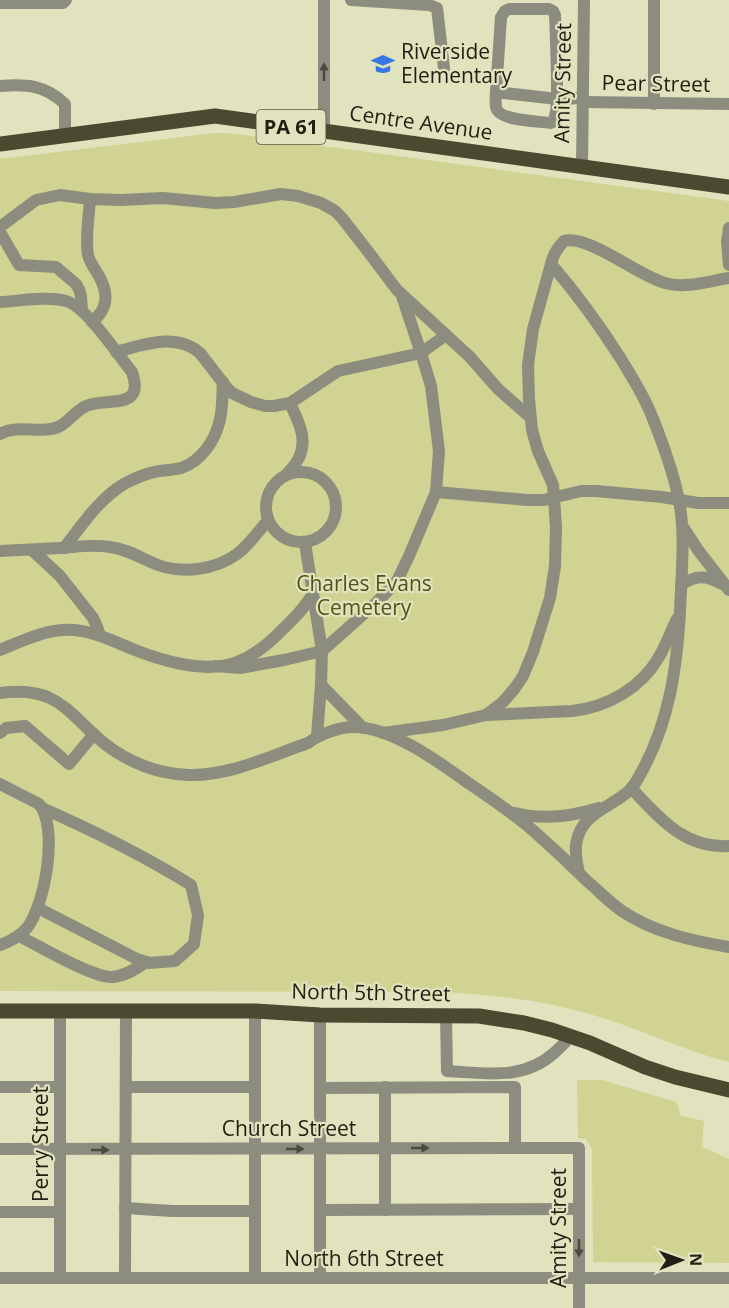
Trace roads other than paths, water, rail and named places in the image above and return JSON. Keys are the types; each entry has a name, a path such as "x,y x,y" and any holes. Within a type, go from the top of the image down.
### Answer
{"main road":[{"name":"Centre Avenue","path":"0,144 215,116 729,187"},
{"name":"North 5th Street","path":"0,1011 255,1011 320,1015 479,1016 505,1019 571,1036 645,1067 729,1090"}],"street":[{"path":"324,0 324,130"},
{"path":"351,0 429,5 437,8 444,68"},
{"name":"Amity Street","path":"582,167 584,0"},
{"path":"654,0 654,104"},
{"path":"0,3 65,2"},
{"path":"509,9 549,9 553,11 555,15 556,118 550,123 509,118 501,114 495,106 496,92 501,17 505,11 509,9"},
{"path":"0,86 22,84 56,95 65,104 65,136"},
{"name":"Pear Street","path":"496,92 557,99 654,104 729,104"},
{"path":"0,227 36,200 64,195 90,199 164,198 214,203 234,202 276,194 292,195 321,203 342,218 402,295 470,357 498,389 530,417"},
{"path":"90,199 88,255 101,278 106,295 102,312 92,322"},
{"path":"729,228 729,265"},
{"path":"0,232 19,265 56,267 76,284 81,296 82,310"},
{"path":"486,715 503,702 523,676 550,598 555,566 555,498 551,480 535,440 530,417 528,365 538,310 556,250 564,241 574,239 587,243 653,279 667,284 690,285 729,278"},
{"path":"551,264 576,293 636,382 670,465 679,500 682,526 680,612 675,670 666,716 638,779 622,796 588,819 579,833 576,845 579,873"},
{"path":"0,650 40,634 57,630 74,630 189,665 240,668 322,651 397,581 436,492 439,451 431,386 402,295"},
{"path":"0,302 60,300 74,304 82,310 132,372 134,389 129,398 121,402 94,403 85,406 56,428 9,429 0,434"},
{"path":"116,352 154,342 179,342 200,353 232,393 251,402 274,406 290,403 338,371 420,353 446,335"},
{"path":"64,548 94,510 114,491 149,473 182,467 203,454 212,442 220,418 222,382"},
{"path":"287,474 300,471 312,473 331,488 336,500 337,512 333,524 317,540 305,543 284,539 274,531 265,508 267,496 277,481 296,463 299,456 302,430 290,403"},
{"path":"436,492 544,500 581,491 596,491 698,503 729,503"},
{"path":"0,551 116,547 163,567 197,570 231,558 253,539 268,520"},
{"path":"682,526 727,588"},
{"path":"305,543 322,651 317,736"},
{"path":"32,550 60,576 93,618 99,636"},
{"path":"681,585 689,579 708,577 727,588"},
{"path":"216,666 236,663 266,645 298,615 313,592"},
{"path":"383,733 442,726 486,715 578,710 611,701 648,674 660,656 680,612"},
{"path":"321,685 363,728"},
{"path":"0,693 23,692 43,695 63,705 114,751 152,769 180,774 214,774 232,770 308,743 317,736 352,727 383,733 448,768 508,811 537,834 622,911 668,932 729,947"},
{"path":"0,733 6,728 26,726 69,764 94,734"},
{"path":"0,784 39,804 42,808 146,858 191,885 198,915 194,944 175,961 149,963 96,939 38,908"},
{"path":"631,788 662,821 684,837 706,845 729,846"},
{"path":"508,811 529,816 545,816 577,814 603,807"},
{"path":"0,945 19,936 31,923 38,908 48,859 47,829 42,808"},
{"path":"19,936 103,976 114,977 131,972 146,962"},
{"name":"Perry Street","path":"60,1010 60,1278"},
{"path":"125,1278 126,1010"},
{"path":"255,1011 255,1278"},
{"path":"320,1015 320,1278"},
{"path":"446,1015 447,1071 507,1074 524,1071 553,1054 571,1036"},
{"path":"0,1087 60,1087"},
{"path":"126,1087 255,1087"},
{"path":"385,1087 385,1210"},
{"path":"320,1088 514,1087 515,1148"},
{"name":"Amity Street","path":"579,1148 579,1308"},
{"name":"Church Street","path":"0,1149 579,1148"},
{"path":"125,1208 172,1211 255,1211"},
{"path":"320,1210 579,1209"},
{"path":"0,1212 60,1212"},
{"name":"North 6th Street","path":"0,1278 729,1278"}],"place":[{"name":"Riverside Elementary","path":"383,64"}],"park label":[{"name":"Charles Evans Cemetery","path":"364,596"}]}
